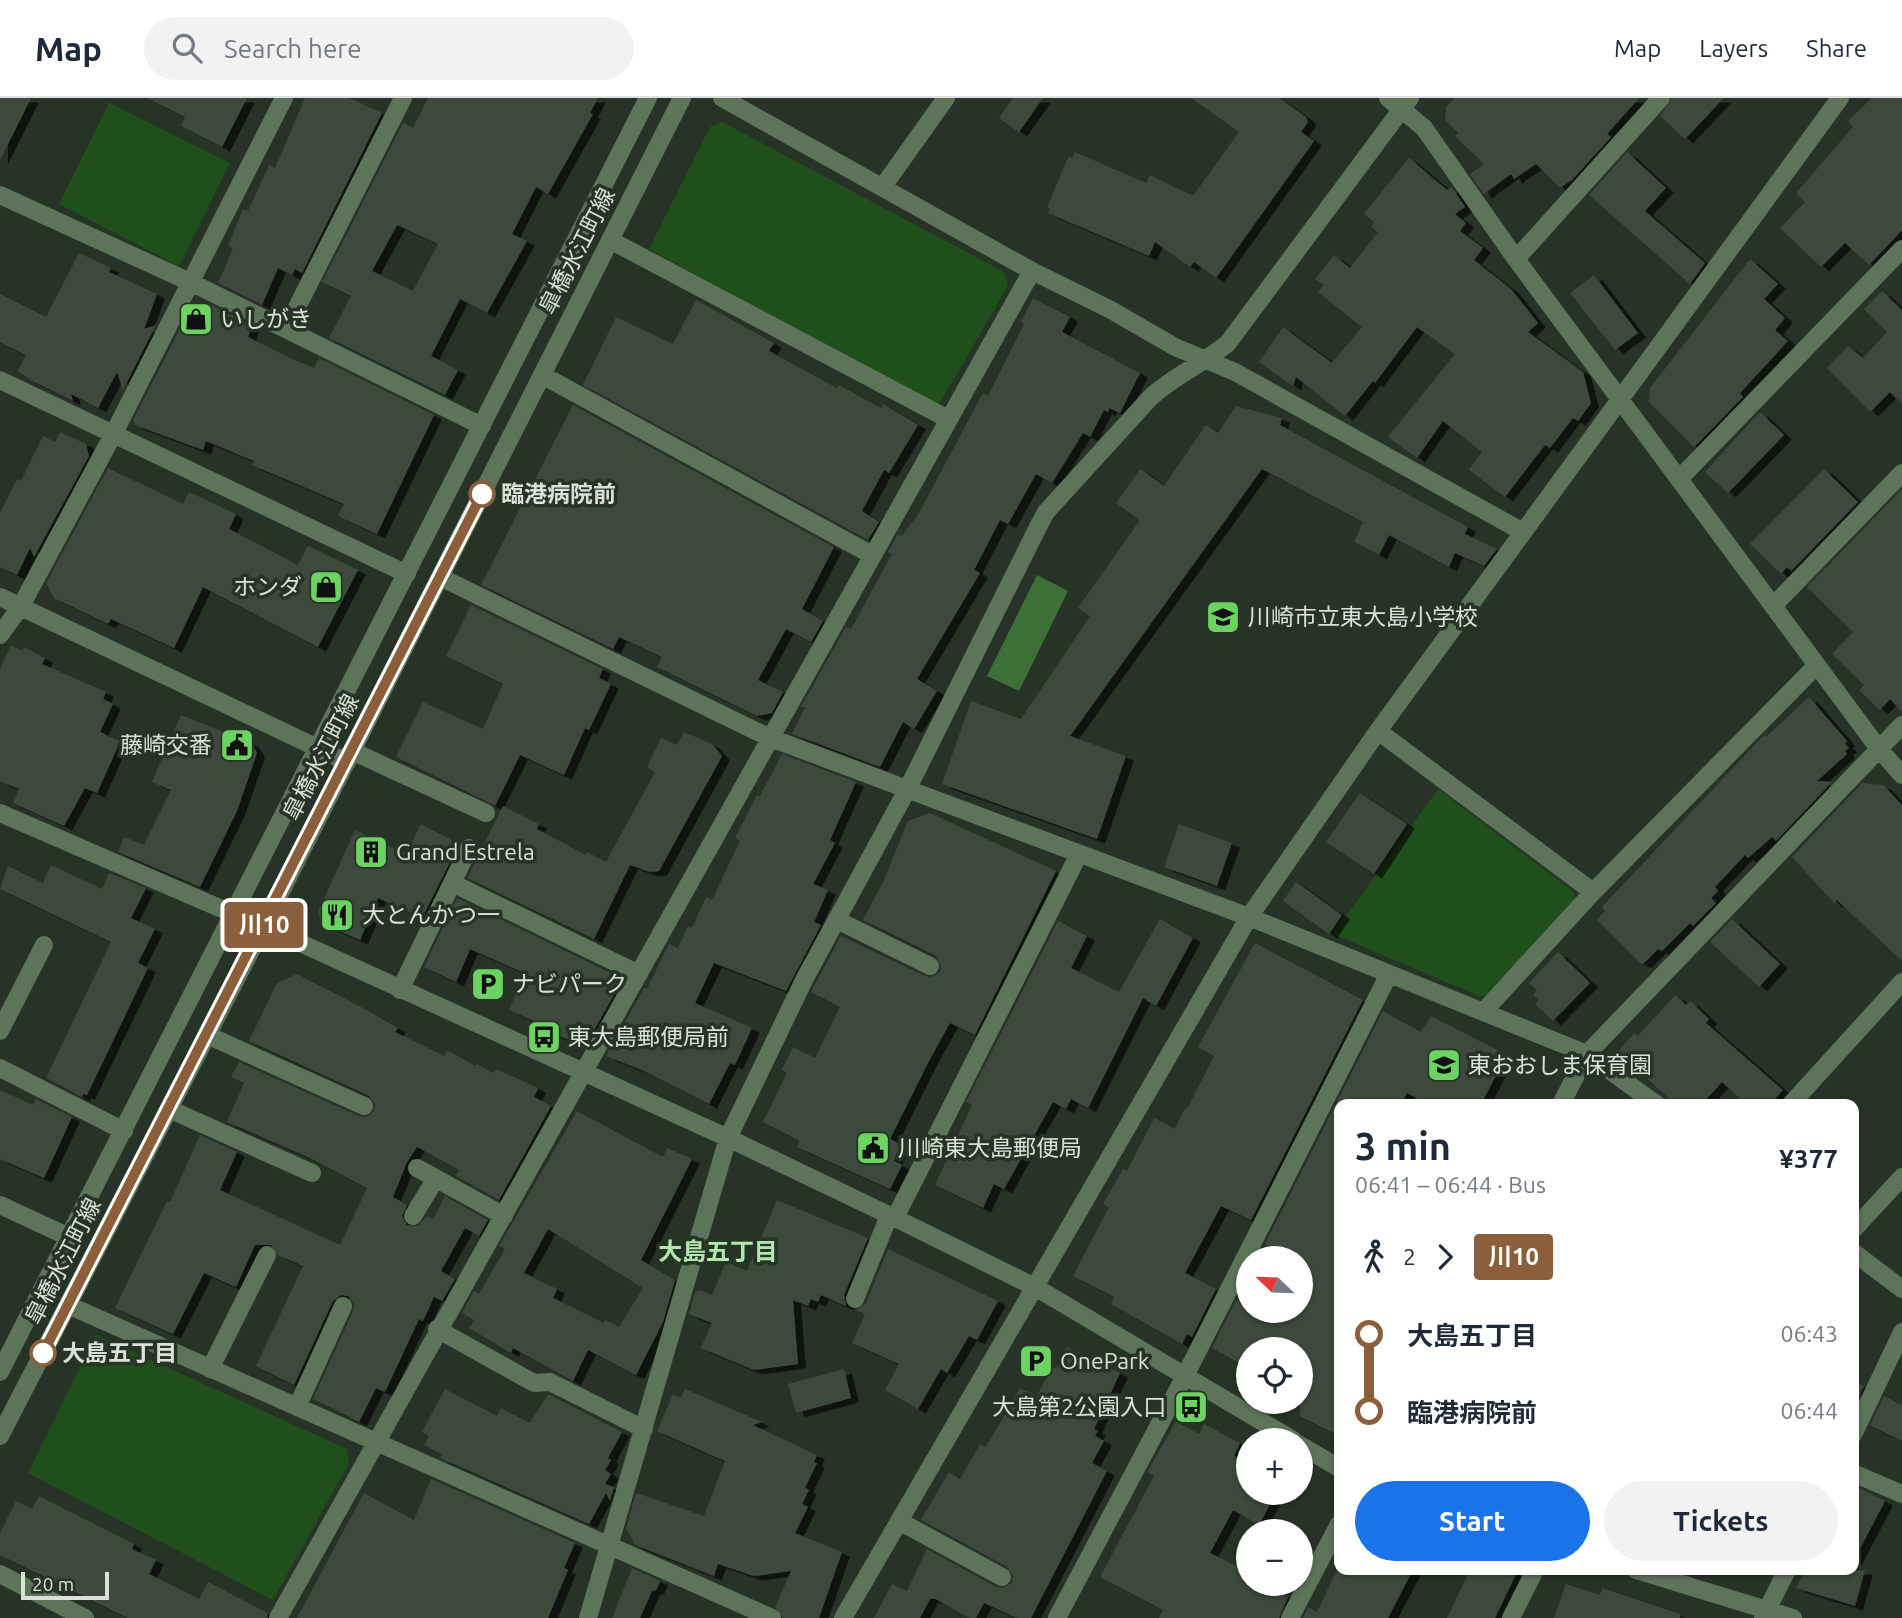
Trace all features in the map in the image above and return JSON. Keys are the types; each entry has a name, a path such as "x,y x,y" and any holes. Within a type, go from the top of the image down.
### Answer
{"street":[{"path":"0,635 21,606 114,433 284,98"},
{"path":"286,329 402,98"},
{"name":"皐橋水江町線","path":"0,1372 648,98"},
{"name":"皐橋水江町線","path":"0,1436 263,927 682,98"},
{"path":"722,98 884,185 1032,271 1111,310 1175,347 1235,372 1523,532"},
{"path":"884,185 946,98"},
{"path":"1516,259 1661,98"},
{"path":"843,1618 1249,917 1378,731 1623,400 1840,98"},
{"path":"588,1618 645,1429 717,1165 728,1138 1046,512 1130,418 1165,384 1207,360 1228,343 1400,101 1423,128 1516,259 1902,775"},
{"path":"0,195 190,282 482,426"},
{"path":"610,240 948,419"},
{"path":"1680,478 1902,249"},
{"path":"278,1618 437,1329 585,1073 768,737 1032,271"},
{"path":"542,375 872,555"},
{"path":"0,380 407,574"},
{"path":"1774,605 1902,473"},
{"path":"440,578 768,737 1249,917 1587,1054 1649,1099"},
{"path":"0,597 319,748 349,756 486,813"},
{"path":"1483,1011 1593,892 1817,664"},
{"path":"1564,1099 1587,1054 1902,725"},
{"path":"1378,731 1593,892"},
{"path":"0,813 263,927 728,1138 892,1217 1035,1287 1273,1428"},
{"path":"400,990 468,848"},
{"path":"855,1299 892,1217 1079,853"},
{"path":"452,883 639,974"},
{"path":"837,920 930,966"},
{"path":"0,1031 44,946"},
{"path":"1057,1618 1185,1376 1389,974"},
{"path":"1796,1099 1902,982"},
{"path":"207,1035 363,1106"},
{"path":"0,1068 124,1130"},
{"path":"169,1109 312,1173"},
{"path":"416,1168 504,1216"},
{"path":"1859,1224 1902,1177"},
{"path":"412,1216 435,1180"},
{"path":"0,1205 69,1237"},
{"path":"210,1369 267,1255"},
{"path":"1859,1257 1902,1289"},
{"path":"68,1305 772,1618"},
{"path":"296,1408 344,1306"},
{"path":"437,1329 534,1383 550,1382 645,1429"},
{"path":"1859,1422 1902,1332"},
{"path":"1313,1453 1334,1465"},
{"path":"1859,1476 1902,1494"},
{"path":"899,1521 1002,1577"},
{"path":"1290,1618 1334,1534"},
{"path":"0,1574 84,1618"},
{"path":"1511,1618 1532,1575"},
{"path":"1651,1575 1765,1614 1793,1618"},
{"path":"1765,1614 1784,1575"}],"shaded area":[{"path":"109,103 230,163 179,266 59,204"},
{"path":"722,122 1004,272 1008,286 937,408 649,249 710,127"},
{"path":"1037,575 1068,591 1019,691 987,676"},
{"path":"1438,789 1574,892 1575,906 1494,992 1481,997 1333,934"},
{"path":"96,1335 347,1449 349,1463 273,1600 28,1473"}],"building":[{"path":"0,98 31,98 0,160"},
{"path":"147,98 247,98 222,147 181,126 185,117"},
{"path":"305,98 349,98 382,113 302,273 295,269 292,275 278,268 262,305 218,283 233,249 228,246 243,209 248,211 269,165 275,168"},
{"path":"428,98 598,98 590,113 593,114 548,194 536,187 512,234 527,241 487,313 460,299 431,356 458,370 445,395 329,338 351,296 322,282 403,123 413,128","holes":["397,225 438,244 413,291 372,271"]},
{"path":"1013,98 1043,98 1019,132 999,118"},
{"path":"1191,98 1279,98 1306,117 1308,122 1301,132 1314,141 1216,278 1194,262 1190,267 1155,242 1149,256 1048,213 1050,209 1047,207 1069,156 1072,158 1075,152 1146,183 1150,175 1193,196 1239,132"},
{"path":"1455,98 1639,98 1607,134 1611,137 1572,180 1560,188 1536,164 1514,179 1511,174 1484,194 1470,174 1484,164 1455,136 1458,133 1445,120 1446,107"},
{"path":"1672,98 1724,98 1685,139 1660,116"},
{"path":"1872,98 1902,98 1902,230 1869,265 1845,243 1821,267 1780,228 1805,202 1796,193 1853,127 1848,121"},
{"path":"1627,152 1666,188 1645,211 1705,263 1690,284 1589,195"},
{"path":"1409,158 1447,190 1452,187 1465,207 1455,214 1466,223 1460,231 1483,248 1474,260 1511,289 1538,323 1528,332 1583,372 1591,403 1578,421 1573,418 1550,448 1545,445 1505,497 1469,470 1482,452 1443,421 1417,458 1388,437 1455,354 1417,327 1375,383 1373,381 1345,416 1296,377 1293,386 1259,362 1283,327 1332,363 1362,327 1318,292 1324,285 1315,279 1334,255 1350,268 1378,232 1371,227 1374,222 1364,214"},
{"path":"79,253 111,268 109,272 157,294 144,329 156,325 123,390 117,372 98,408 71,394 73,401 29,379 18,371 26,355 0,342 0,294 46,317"},
{"path":"1750,259 1778,284 1764,299 1785,318 1775,330 1788,341 1740,393 1743,397 1694,447 1649,402 1650,388"},
{"path":"1594,275 1638,333 1615,350 1570,293"},
{"path":"1882,291 1902,310 1902,404 1890,392 1870,412 1827,368 1848,346 1863,358 1887,332 1864,309"},
{"path":"1033,298 1070,317 1062,332 1140,373 1120,413 1109,408 1108,412 1104,410 1090,437 1083,433 1052,483 1036,474 1008,524 1000,520 974,570 980,573 917,679 937,691 914,729 903,722 880,767 792,734 805,707 801,707 846,627 851,629 892,554 888,552 898,534 902,536 919,513 983,393 988,396 1024,324 1021,322"},
{"path":"696,300 774,343 769,351 837,388 839,385 881,408 883,404 918,425 889,473 884,470 862,511 879,522 868,540 583,385 616,317 673,344"},
{"path":"209,304 252,325 248,337 288,357 314,368 319,358 434,415 377,534 338,516 344,504 252,465 254,461 206,441 203,450 135,425 133,420 187,315 207,308"},
{"path":"573,405 834,547 802,609 823,621 811,642 786,629 758,680 783,692 772,713 757,716 657,667 662,657 619,637 613,649 481,585"},
{"path":"1236,406 1282,418 1280,425 1468,527 1465,534 1497,549 1484,566 1455,553 1449,567 1389,535 1379,555 1354,542 1363,522 1262,469 1070,736 1126,756 1097,839 942,784 971,701 1021,719 1090,616 1078,608 1140,520 1116,503 1140,469 1164,486 1206,425 1218,433"},
{"path":"1760,412 1784,435 1728,493 1705,472"},
{"path":"60,432 86,444 89,456 34,557 30,548 17,575 0,567 0,513 17,479 21,481 43,436 55,442"},
{"path":"108,468 183,504 189,492 236,514 229,529 298,565 308,546 358,570 318,647 203,587 174,648 111,619 108,624 54,598 46,583"},
{"path":"1824,469 1858,502 1791,571 1787,567 1781,574 1750,544"},
{"path":"1902,489 1902,712 1890,699 1880,710 1859,690 1864,685 1832,654 1853,632 1807,587"},
{"path":"471,605 603,669 599,678 611,684 589,730 585,728 564,775 520,755 495,806 396,757 423,702 483,729 503,684 446,656"},
{"path":"11,645 22,651 24,647 45,658 42,664 106,692 103,699 113,704 100,732 119,741 116,751 97,793 85,788 64,826 13,803 19,789 0,781 0,669"},
{"path":"1809,697 1847,741 1845,744 1849,748 1845,751 1847,754 1817,781 1832,782 1776,841 1772,837 1748,858 1745,855 1715,887 1718,891 1711,898 1716,903 1693,926 1690,923 1662,951 1658,949 1644,963 1640,963 1597,920 1605,911 1602,907 1764,735 1766,737"},
{"path":"181,715 251,743 257,753 237,811 200,887 118,852 124,837 144,845 171,790 152,782"},
{"path":"684,732 712,744 722,756 659,871 650,872 630,865 594,939 467,878 503,806 539,824 537,829 586,855 587,852 606,862 655,772 647,767 661,738 677,745"},
{"path":"782,754 856,782 830,840 835,843 813,884 828,890 814,922 821,925 786,991 714,963 695,1003 752,1028 735,1065 730,1063 709,1104 642,1070 606,1056 644,988 647,989 669,944 678,948 688,926 691,928 694,924 706,897 712,900 740,841 735,838"},
{"path":"1862,783 1883,785 1902,805 1902,961 1837,900 1834,903 1792,857"},
{"path":"1360,793 1407,824 1374,874 1326,842"},
{"path":"930,813 1056,871 975,1035 950,1023 929,1061 890,1139 902,1145 894,1161 902,1165 890,1189 797,1147 800,1141 763,1122 787,1073 782,1070 793,1047 815,1058 840,1007 811,992 841,936 925,976 931,977 940,972 941,965 936,956 863,920 884,880 908,821"},
{"path":"421,824 459,844 422,918 378,898 360,940 323,924 318,912 355,830 406,854"},
{"path":"1179,824 1232,843 1217,886 1164,867"},
{"path":"51,865 102,889 109,873 146,888 131,918 155,929 138,963 148,968 87,1095 83,1094 82,1097 46,1078 111,942 0,889 8,866 43,883"},
{"path":"1296,882 1342,915 1329,934 1283,901"},
{"path":"457,898 623,979 585,1046 541,1029 543,1025 509,1010 525,974 518,970 470,949 456,982 424,967"},
{"path":"1160,919 1193,938 1156,1006 1143,998 1088,1108 1071,1099 1066,1109 1053,1102 1004,1189 994,1184 983,1208 935,1185 972,1105 966,1102 1058,921 1087,936 1071,968 1119,992"},
{"path":"1732,919 1780,964 1759,987 1710,942"},
{"path":"1255,943 1363,1000 1251,1220 1221,1206 1185,1273 1216,1289 1192,1337 1187,1334 1182,1344 1111,1304 1114,1297 1073,1276 1109,1207 1103,1204 1123,1169 1127,1171 1154,1118 1175,1129 1185,1108 1187,1109 1214,1056 1198,1047"},
{"path":"1558,952 1590,983 1553,1021 1535,1004 1539,1000 1533,995 1537,990 1529,983"},
{"path":"297,974 398,1028 395,1032 444,1056 447,1050 476,1066 477,1064 494,1073 496,1069 538,1088 534,1097 551,1106 499,1200 456,1176 459,1170 417,1147 407,1162 393,1197 407,1205 402,1216 407,1225 418,1226 427,1216 433,1219 445,1196 488,1220 479,1236 465,1228 441,1271 455,1279 442,1301 434,1297 423,1321 419,1319 385,1392 376,1388 359,1422 313,1399 353,1311 354,1304 348,1296 341,1295 333,1301 294,1385 256,1366 303,1266 278,1255 271,1245 255,1245 236,1287 204,1273 173,1334 115,1308 167,1201 170,1202 200,1135 237,1152 220,1190 340,1245 367,1188 310,1158 227,1122 244,1083 231,1077 239,1062 359,1116 366,1117 374,1111 375,1104 369,1096 249,1041 277,983"},
{"path":"1675,995 1686,1005 1690,1001 1709,1019 1706,1023 1783,1090 1775,1099 1741,1099 1722,1082 1707,1099 1670,1099 1618,1052 1634,1033 1638,1036"},
{"path":"1383,1011 1421,1032 1431,1016 1507,1055 1484,1099 1418,1099 1407,1093 1404,1099 1338,1099"},
{"path":"0,1090 33,1105 36,1099 72,1117 44,1178 0,1159"},
{"path":"1334,1108 1334,1433 1300,1416 1313,1414 1313,1337 1236,1337 1236,1361 1212,1348 1236,1300 1236,1323 1313,1323 1313,1246 1265,1244"},
{"path":"577,1111 663,1157 667,1148 692,1159 641,1260 675,1280 663,1322 636,1375 588,1350 573,1381 513,1348 511,1353 469,1328 474,1320 462,1313 474,1291 479,1294 505,1249 499,1246","holes":["548,1229 643,1288 619,1327 605,1320 604,1323 553,1298 557,1289 524,1273"]},
{"path":"777,1200 868,1238 844,1295 846,1306 821,1295 818,1302 811,1299 808,1306 793,1300 798,1364 754,1370 701,1348 712,1323 689,1314 695,1292 699,1290 712,1295 726,1262 747,1271"},
{"path":"888,1249 998,1301 977,1340 969,1336 947,1373 941,1369 918,1409 885,1390 899,1364 852,1343 865,1314 856,1310 866,1303"},
{"path":"1067,1347 1120,1373 1094,1429 1098,1431 1095,1436 1104,1441 1092,1463 1107,1471 1031,1618 1017,1618 984,1603 976,1618 969,1618 936,1599 930,1599 920,1618 874,1618 892,1584 907,1591 927,1549 997,1587 1003,1588 1012,1583 1013,1576 1007,1567 921,1520 949,1472 960,1479 980,1444 986,1447 1020,1388 1037,1396 1052,1367 1056,1369"},
{"path":"844,1369 851,1398 796,1413 788,1384"},
{"path":"1859,1384 1864,1386 1859,1396"},
{"path":"445,1389 497,1416 501,1408 530,1423 548,1394 622,1432 608,1458 611,1460 605,1470 611,1474 605,1484 614,1487 610,1501 606,1493 589,1524 440,1458 442,1455 424,1445 429,1436 422,1432"},
{"path":"685,1389 762,1422 753,1425 817,1455 814,1462 817,1463 805,1488 809,1490 802,1504 808,1507 795,1533 842,1552 819,1618 783,1618 775,1607 791,1571 754,1576 718,1564 714,1576 635,1545 626,1528 636,1493 704,1516 725,1461 657,1431 673,1394 681,1398"},
{"path":"1884,1396 1902,1405 1902,1441 1870,1425"},
{"path":"1176,1422 1199,1434 1204,1424 1236,1441 1236,1505 1270,1505 1262,1519 1249,1519 1233,1510 1210,1553 1236,1566 1236,1596 1288,1597 1279,1618 1159,1618 1163,1610 1100,1577 1154,1476 1147,1472"},
{"path":"431,1479 575,1543 564,1568 568,1570 548,1618 297,1618 364,1493 414,1520"},
{"path":"1859,1488 1885,1501 1859,1551"},
{"path":"39,1496 134,1544 132,1549 156,1560 149,1574 199,1599 208,1582 268,1613 267,1618 128,1618 0,1555 0,1533 16,1501 32,1509"},
{"path":"632,1568 660,1581 656,1590 652,1591 640,1618 612,1618"},
{"path":"1859,1570 1865,1570 1855,1606 1796,1588 1802,1575 1859,1575"},
{"path":"1335,1575 1410,1575 1388,1618 1303,1618 1308,1607 1317,1612"},
{"path":"1468,1575 1516,1575 1495,1618 1447,1618"},
{"path":"1566,1584 1600,1595 1602,1588 1680,1614 1680,1618 1554,1618"}],"bus line":[{"name":"川10","path":"43,1353 482,494"}],"place":[{"name":"いしがき","path":"196,319"},
{"name":"臨港病院前","path":"482,494"},
{"name":"ホンダ","path":"326,587"},
{"name":"川崎市立東大島小学校","path":"1223,617"},
{"name":"藤崎交番","path":"237,745"},
{"name":"Grand Estrela","path":"371,852"},
{"name":"大とんかつ一","path":"337,915"},
{"name":"ナビパーク","path":"488,984"},
{"name":"東大島郵便局前","path":"544,1037"},
{"name":"東おおしま保育園","path":"1444,1065"},
{"name":"川崎東大島郵便局","path":"873,1148"},
{"name":"大島五丁目","path":"43,1353"},
{"name":"OnePark","path":"1036,1361"},
{"name":"大島第2公園入口","path":"1191,1407"}],"district":[{"name":"大島五丁目","path":"718,1252"}]}
